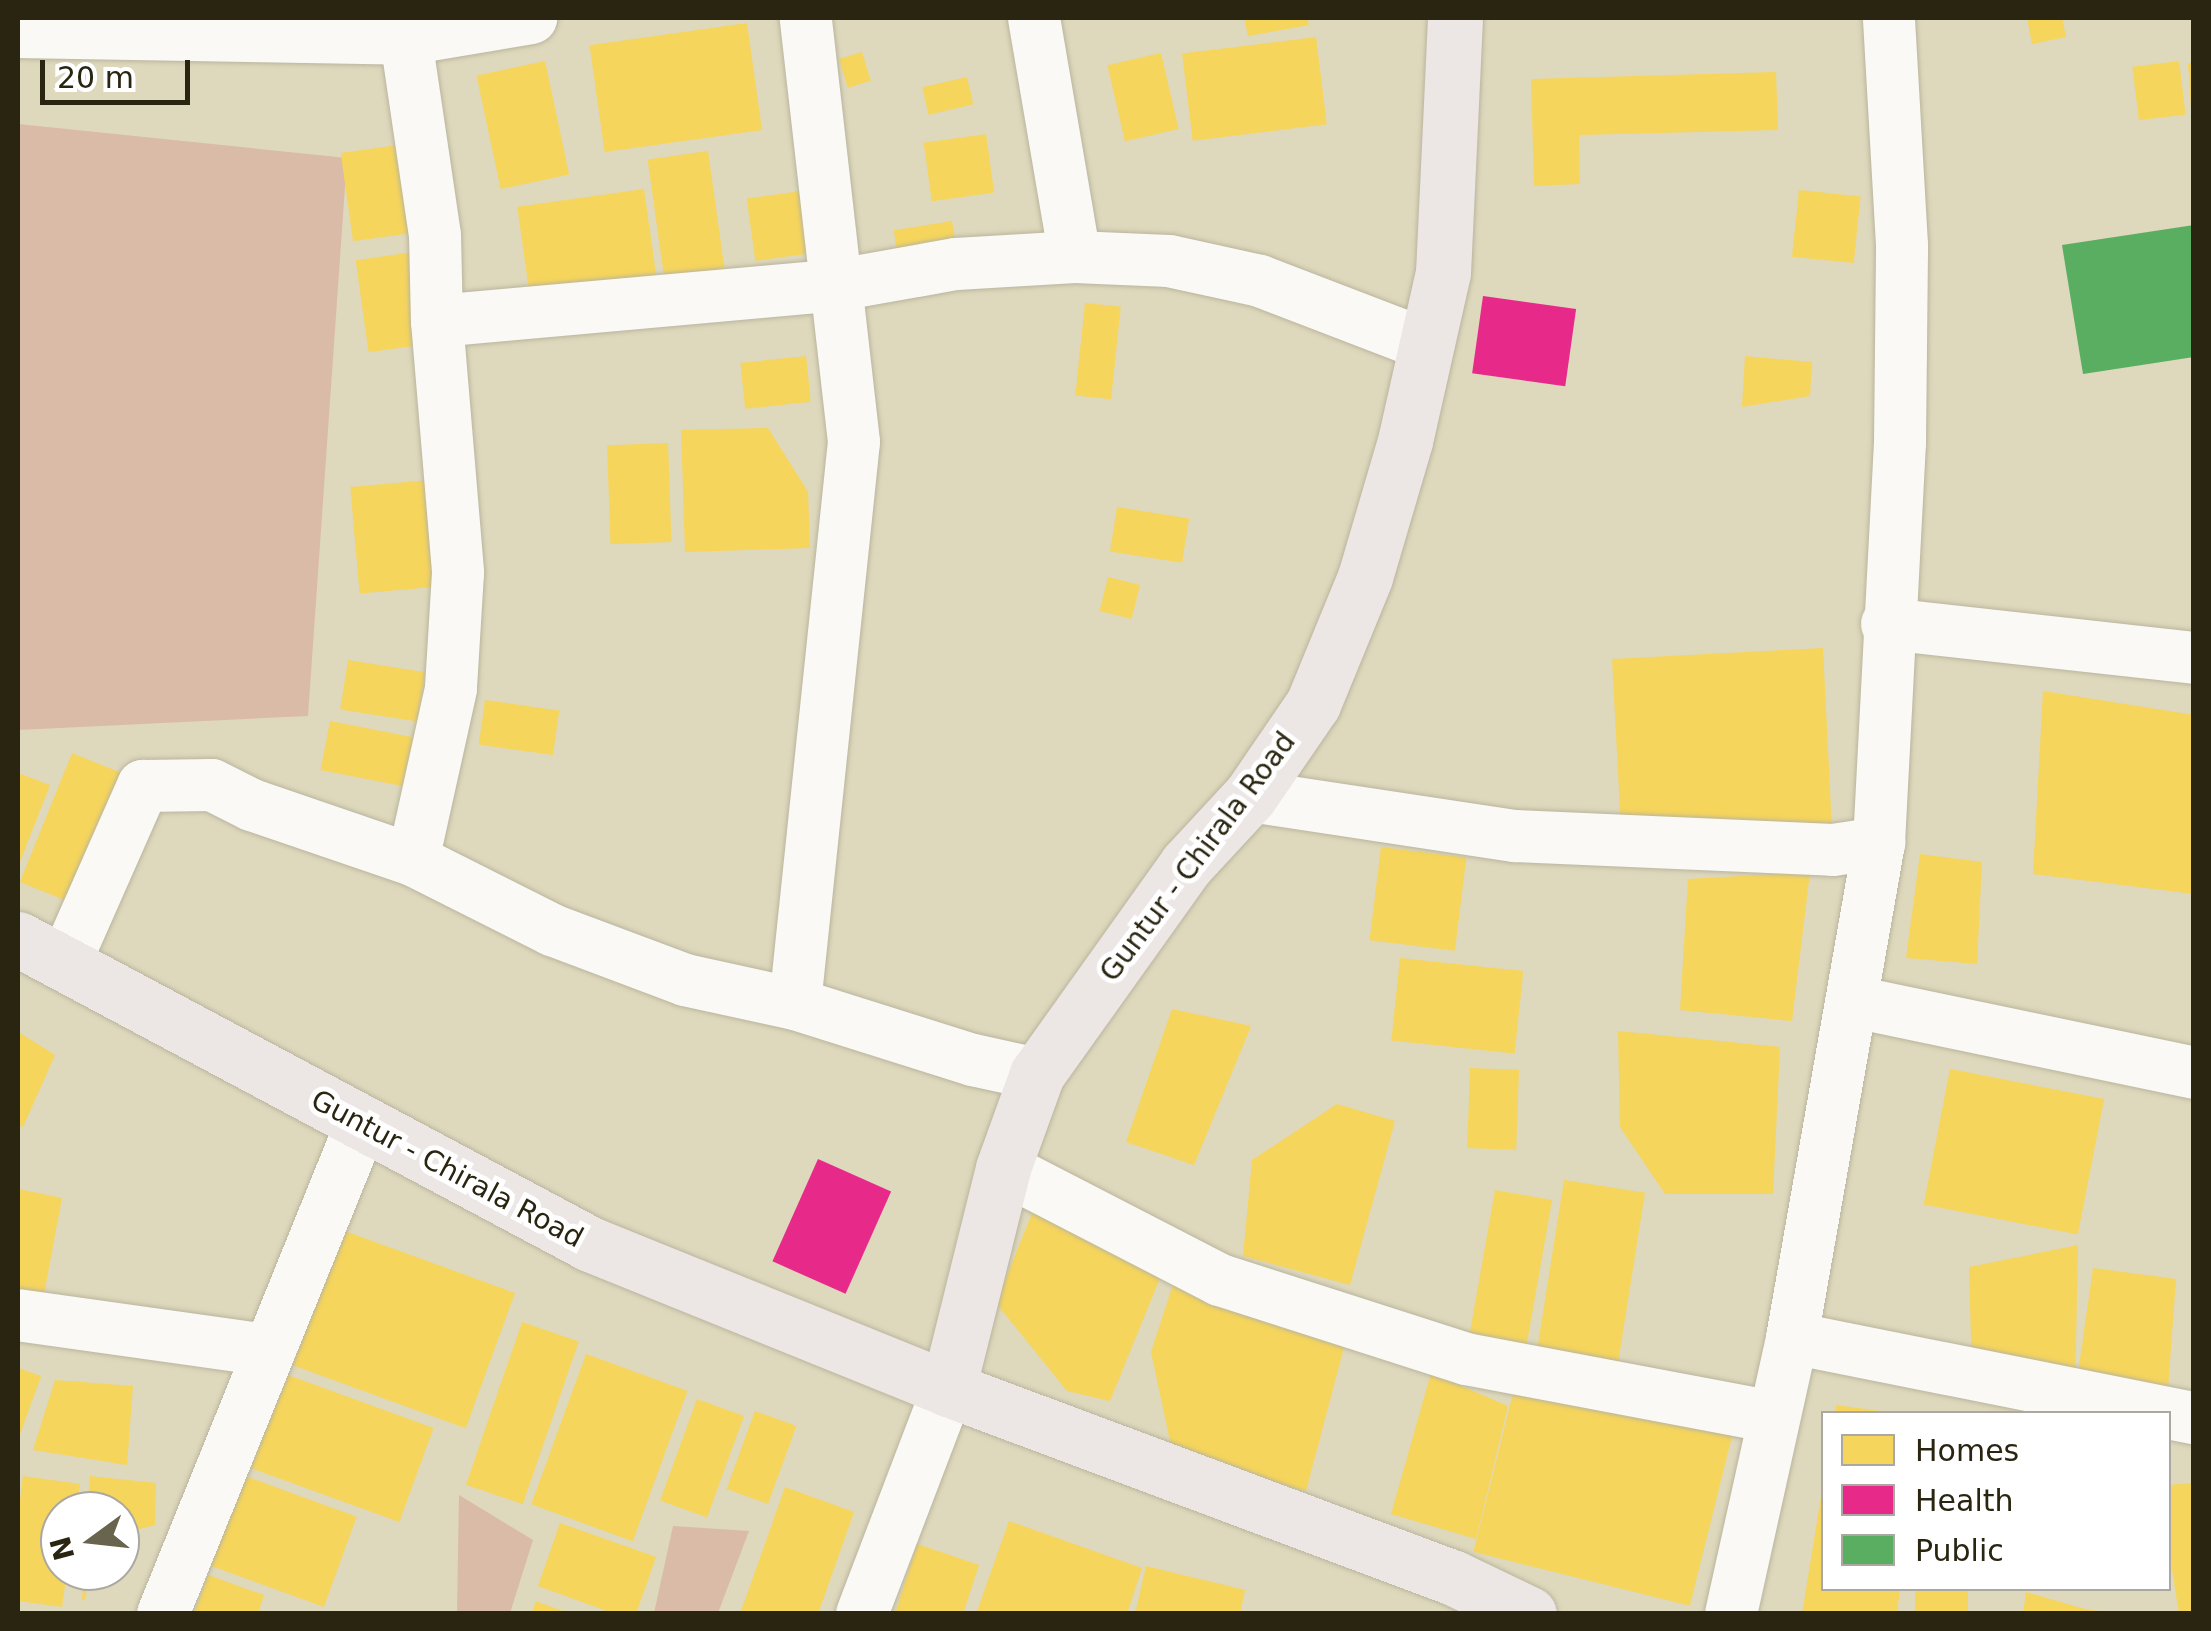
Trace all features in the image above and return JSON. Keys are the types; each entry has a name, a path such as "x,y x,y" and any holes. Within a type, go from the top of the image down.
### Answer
{"main road":[{"name":"Guntur - Chirala Road","path":"948,1389 1003,1168 1037,1074 1186,865 1250,796 1312,704 1365,577 1405,440 1443,273 1454,18"},
{"name":"Guntur - Chirala Road","path":"18,940 590,1244 948,1389 1454,1578 1529,1614"}],"street":[{"path":"18,32 406,38 531,18"},
{"path":"795,1004 854,442 806,18"},
{"path":"1034,18 1075,257"},
{"path":"1731,1614 1792,1338 1879,843 1887,624 1900,442 1902,245 1889,18"},
{"path":"406,38 436,235 437,321 458,573 451,689 413,860"},
{"path":"437,321 838,285 956,264 1075,257 1169,261 1260,280 1427,345"},
{"path":"1887,624 2194,658"},
{"path":"64,965 144,786 212,785 252,805 413,860 585,942 685,980 795,1004 974,1060 1037,1074"},
{"path":"1250,796 1551,839 1833,850 1879,843"},
{"path":"1854,1002 2194,1073"},
{"path":"164,1614 361,1125"},
{"path":"1003,1168 1220,1280 1466,1359 1774,1416"},
{"path":"18,1315 268,1350"},
{"path":"1792,1338 2159,1411"},
{"path":"862,1614 948,1389"}],"shaded area":[{"path":"18,124 347,158 308,716 18,730"},
{"path":"459,1495 533,1540 510,1613 457,1613"},
{"path":"673,1526 749,1531 718,1613 654,1613"}],"building: Homes":[{"path":"1244,18 1307,18 1309,25 1248,36"},
{"path":"2027,18 2062,18 2066,37 2032,44"},
{"path":"747,23 762,130 605,152 590,45"},
{"path":"1316,37 1327,124 1193,141 1182,53"},
{"path":"862,52 871,81 848,88 839,59"},
{"path":"1161,53 1179,129 1125,141 1107,65"},
{"path":"545,61 569,174 501,189 477,76"},
{"path":"2179,61 2186,115 2139,120 2132,67"},
{"path":"2188,63 2194,63 2194,108 2191,108"},
{"path":"1776,72 1778,130 1579,135 1580,184 1534,186 1531,79"},
{"path":"967,77 973,104 928,115 922,87"},
{"path":"986,134 994,192 932,201 924,143"},
{"path":"412,143 424,231 353,241 341,153"},
{"path":"708,151 725,274 665,282 648,159"},
{"path":"644,189 657,279 530,297 517,207"},
{"path":"815,189 824,251 755,261 747,199"},
{"path":"1799,190 1861,196 1854,263 1792,257"},
{"path":"952,221 957,252 899,261 894,230"},
{"path":"421,251 434,343 369,352 356,260"},
{"path":"1085,303 1121,307 1111,399 1075,395"},
{"path":"806,356 811,402 745,409 740,363"},
{"path":"1745,356 1812,362 1810,396 1742,407"},
{"path":"768,428 808,492 810,548 685,552 681,430"},
{"path":"668,443 671,542 610,544 607,445"},
{"path":"429,480 438,587 360,593 350,487"},
{"path":"1117,507 1189,518 1182,563 1110,551"},
{"path":"1108,577 1140,585 1132,619 1100,611"},
{"path":"1823,648 1833,850 1621,829 1612,659"},
{"path":"348,660 425,672 417,722 340,709"},
{"path":"2043,691 2194,715 2194,894 2033,874"},
{"path":"485,700 559,710 553,755 479,745"},
{"path":"330,721 414,737 405,786 320,770"},
{"path":"72,753 132,777 80,906 20,882"},
{"path":"18,773 50,785 18,867"},
{"path":"1381,847 1466,857 1455,951 1370,940"},
{"path":"1920,854 1982,862 1977,964 1906,958"},
{"path":"1810,872 1792,1021 1680,1010 1688,879"},
{"path":"1400,958 1523,971 1515,1054 1391,1041"},
{"path":"1172,1009 1251,1026 1194,1165 1126,1142"},
{"path":"1618,1031 1780,1047 1773,1194 1665,1194 1620,1127"},
{"path":"20,1033 55,1055 23,1127 18,1124"},
{"path":"1470,1068 1519,1070 1516,1150 1467,1148"},
{"path":"1950,1069 2104,1099 2078,1234 1924,1204"},
{"path":"1337,1104 1395,1121 1350,1285 1243,1256 1252,1160"},
{"path":"1564,1180 1645,1193 1618,1365 1537,1352"},
{"path":"18,1189 62,1198 41,1310 18,1305"},
{"path":"1495,1190 1552,1200 1523,1363 1466,1352"},
{"path":"1039,1196 1164,1268 1110,1401 1067,1391 996,1303"},
{"path":"342,1230 515,1293 466,1428 293,1365"},
{"path":"2078,1245 2075,1394 1972,1374 1969,1267"},
{"path":"2093,1268 2176,1279 2168,1389 2075,1394"},
{"path":"1176,1275 1347,1336 1306,1491 1173,1455 1151,1352"},
{"path":"522,1322 579,1342 523,1504 466,1485"},
{"path":"586,1354 687,1391 633,1541 531,1504"},
{"path":"18,1368 41,1376 18,1440"},
{"path":"1431,1373 1508,1406 1476,1539 1391,1514"},
{"path":"285,1374 433,1428 399,1522 251,1468"},
{"path":"55,1380 133,1386 127,1465 33,1450"},
{"path":"1516,1381 1732,1435 1690,1606 1473,1552"},
{"path":"697,1399 744,1416 707,1518 660,1500"},
{"path":"1836,1405 1880,1411 1835,1411"},
{"path":"755,1411 796,1426 768,1504 727,1489"},
{"path":"242,1475 357,1517 324,1607 209,1565"},
{"path":"23,1476 80,1484 79,1491 40,1491 40,1591 64,1591 62,1607 18,1601 18,1516"},
{"path":"90,1476 156,1483 155,1525 140,1529 140,1491 89,1491"},
{"path":"2194,1483 2194,1614 2179,1614 2171,1563 2171,1485"},
{"path":"785,1487 854,1512 818,1614 740,1614"},
{"path":"1821,1496 1821,1591 1900,1591 1897,1614 1802,1614"},
{"path":"1009,1521 1142,1568 1127,1614 976,1614"},
{"path":"560,1523 656,1557 636,1614 615,1614 538,1586"},
{"path":"917,1544 979,1565 963,1614 895,1614"},
{"path":"1146,1566 1245,1590 1240,1614 1135,1614"},
{"path":"208,1575 264,1595 258,1614 194,1614"},
{"path":"1915,1591 1968,1591 1968,1614 1915,1614"},
{"path":"2026,1592 2085,1609 2119,1614 2023,1614"},
{"path":"536,1601 568,1613 568,1614 531,1614"}],"building: Health":[{"path":"1483,296 1576,309 1565,386 1472,373"},
{"path":"818,1159 891,1192 846,1294 772,1261"}],"building: Public":[{"path":"2194,225 2194,357 2083,374 2062,245"}]}
